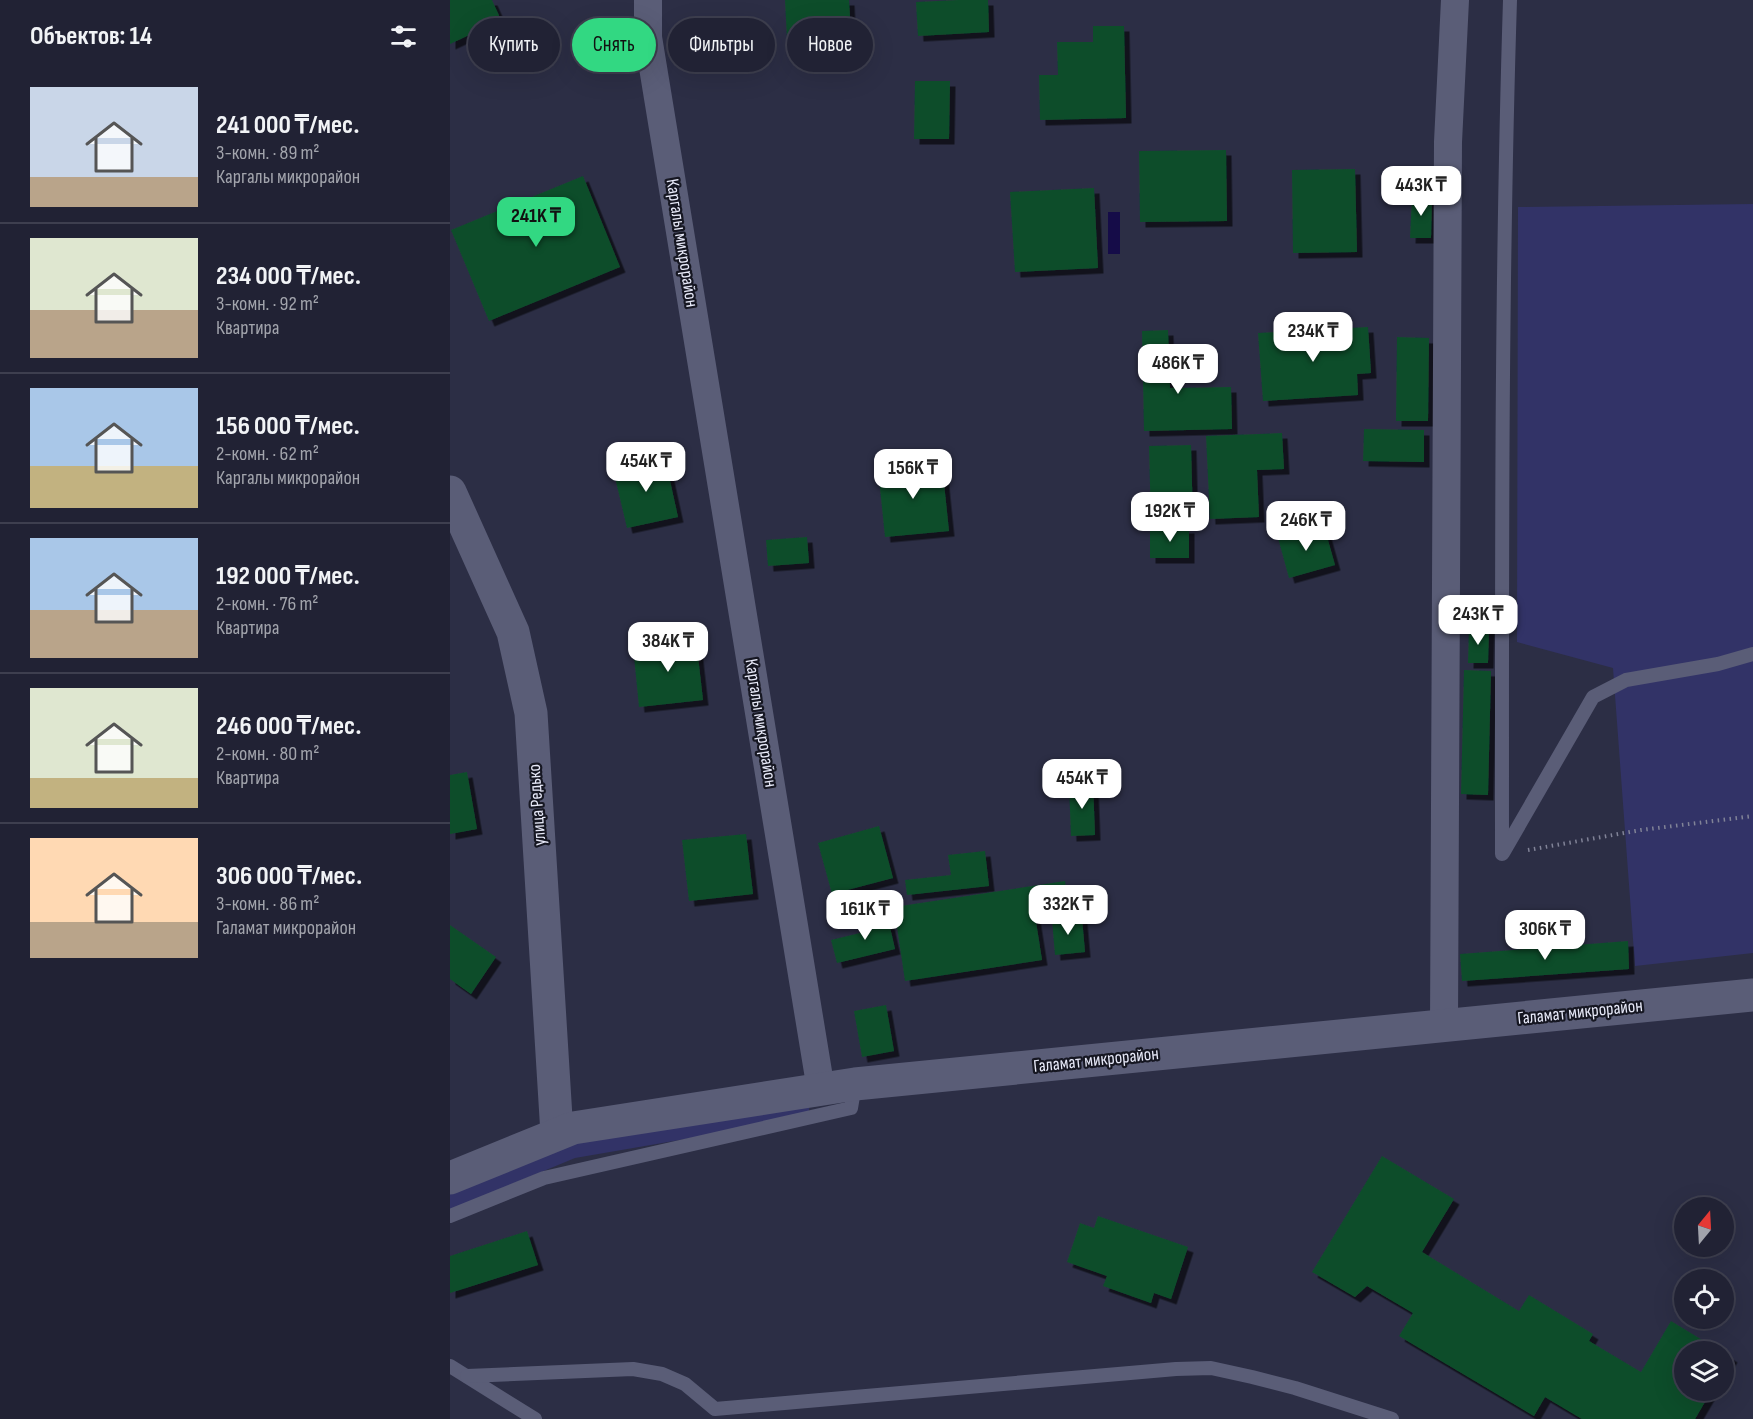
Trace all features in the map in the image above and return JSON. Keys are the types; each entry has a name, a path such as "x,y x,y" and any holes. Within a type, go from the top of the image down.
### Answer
{"street":[{"name":"Каргалы микрорайон","path":"648,0 650,48 821,1090"},
{"path":"1444,1026 1448,142 1455,0"},
{"name":"улица Редько","path":"450,492 513,632 531,713 557,1134"},
{"name":"Галамат микрорайон","path":"450,1178 573,1128 855,1084 1753,995"}],"lane":[{"path":"1502,854 1505,160 1510,0"},
{"path":"1502,854 1593,698 1626,680 1718,664 1753,654"},
{"path":"450,1216 544,1178 851,1108 855,1084"},
{"path":"450,1366 535,1419"},
{"path":"467,1376 633,1369 662,1374 685,1384 716,1414 1176,1369 1211,1368 1295,1388 1392,1419"}],"path":[{"path":"1502,854 1641,830 1753,816"}],"shaded area":[{"path":"1753,204 1753,953 1635,966 1613,668 1517,642 1518,207"},
{"path":"1108,212 1120,212 1120,254 1108,254"},
{"path":"811,1095 808,1118 575,1158 450,1210 450,1191 571,1138"}],"building":[{"path":"450,0 492,0 500,18 468,18 468,36 450,44"},
{"path":"785,0 849,0 850,18 787,18 787,39"},
{"path":"988,0 989,32 918,36 916,2"},
{"path":"1093,26 1124,26 1126,118 1040,120 1039,75 1058,75 1057,42 1093,42"},
{"path":"915,81 950,81 949,139 914,139"},
{"path":"1226,150 1227,221 1140,222 1139,151"},
{"path":"1355,169 1357,252 1293,253 1292,170"},
{"path":"583,176 620,267 489,321 451,230"},
{"path":"1094,188 1098,268 1015,272 1010,192"},
{"path":"1412,196 1432,197 1431,238 1410,238"},
{"path":"1368,327 1371,373 1357,374 1358,395 1263,401 1258,333"},
{"path":"1168,330 1170,388 1231,387 1232,429 1144,431 1142,331"},
{"path":"1397,337 1429,338 1428,421 1396,421"},
{"path":"1364,429 1424,430 1424,462 1363,461"},
{"path":"1282,433 1284,469 1257,470 1259,517 1210,519 1206,436"},
{"path":"1191,445 1193,523 1151,524 1149,446"},
{"path":"665,458 678,517 627,528 613,469"},
{"path":"942,464 949,531 885,537 878,469"},
{"path":"1324,526 1335,565 1289,578 1278,538"},
{"path":"1150,528 1189,528 1189,558 1150,558"},
{"path":"807,537 809,563 768,566 766,540"},
{"path":"1469,628 1489,628 1488,663 1468,663"},
{"path":"696,639 703,700 639,707 633,646"},
{"path":"1464,670 1491,671 1488,795 1461,794"},
{"path":"467,772 477,829 450,834 450,775"},
{"path":"1093,784 1095,835 1071,836 1069,785"},
{"path":"879,826 893,878 832,894 818,843"},
{"path":"746,834 753,894 689,901 682,840"},
{"path":"985,851 989,886 907,895 905,880 951,875 948,855"},
{"path":"1065,881 1068,903 1034,909 1042,960 905,981 894,907"},
{"path":"887,914 895,949 837,963 831,940 872,930 869,919"},
{"path":"1082,918 1085,952 1055,955 1052,920"},
{"path":"450,925 496,957 471,994 450,979"},
{"path":"1628,941 1629,969 1462,981 1460,954"},
{"path":"886,1005 894,1051 862,1057 854,1011"},
{"path":"1382,1156 1454,1199 1422,1252 1519,1311 1529,1295 1593,1334 1589,1341 1641,1372 1671,1321 1674,1323 1674,1329 1684,1329 1704,1341 1674,1341 1674,1401 1706,1401 1695,1419 1582,1419 1545,1397 1534,1416 1399,1336 1413,1313 1367,1286 1355,1297 1312,1272"},
{"path":"1098,1216 1188,1247 1171,1299 1154,1293 1151,1303 1103,1286 1107,1276 1067,1262 1080,1223 1094,1228"},
{"path":"527,1231 538,1265 450,1293 450,1256"}]}
